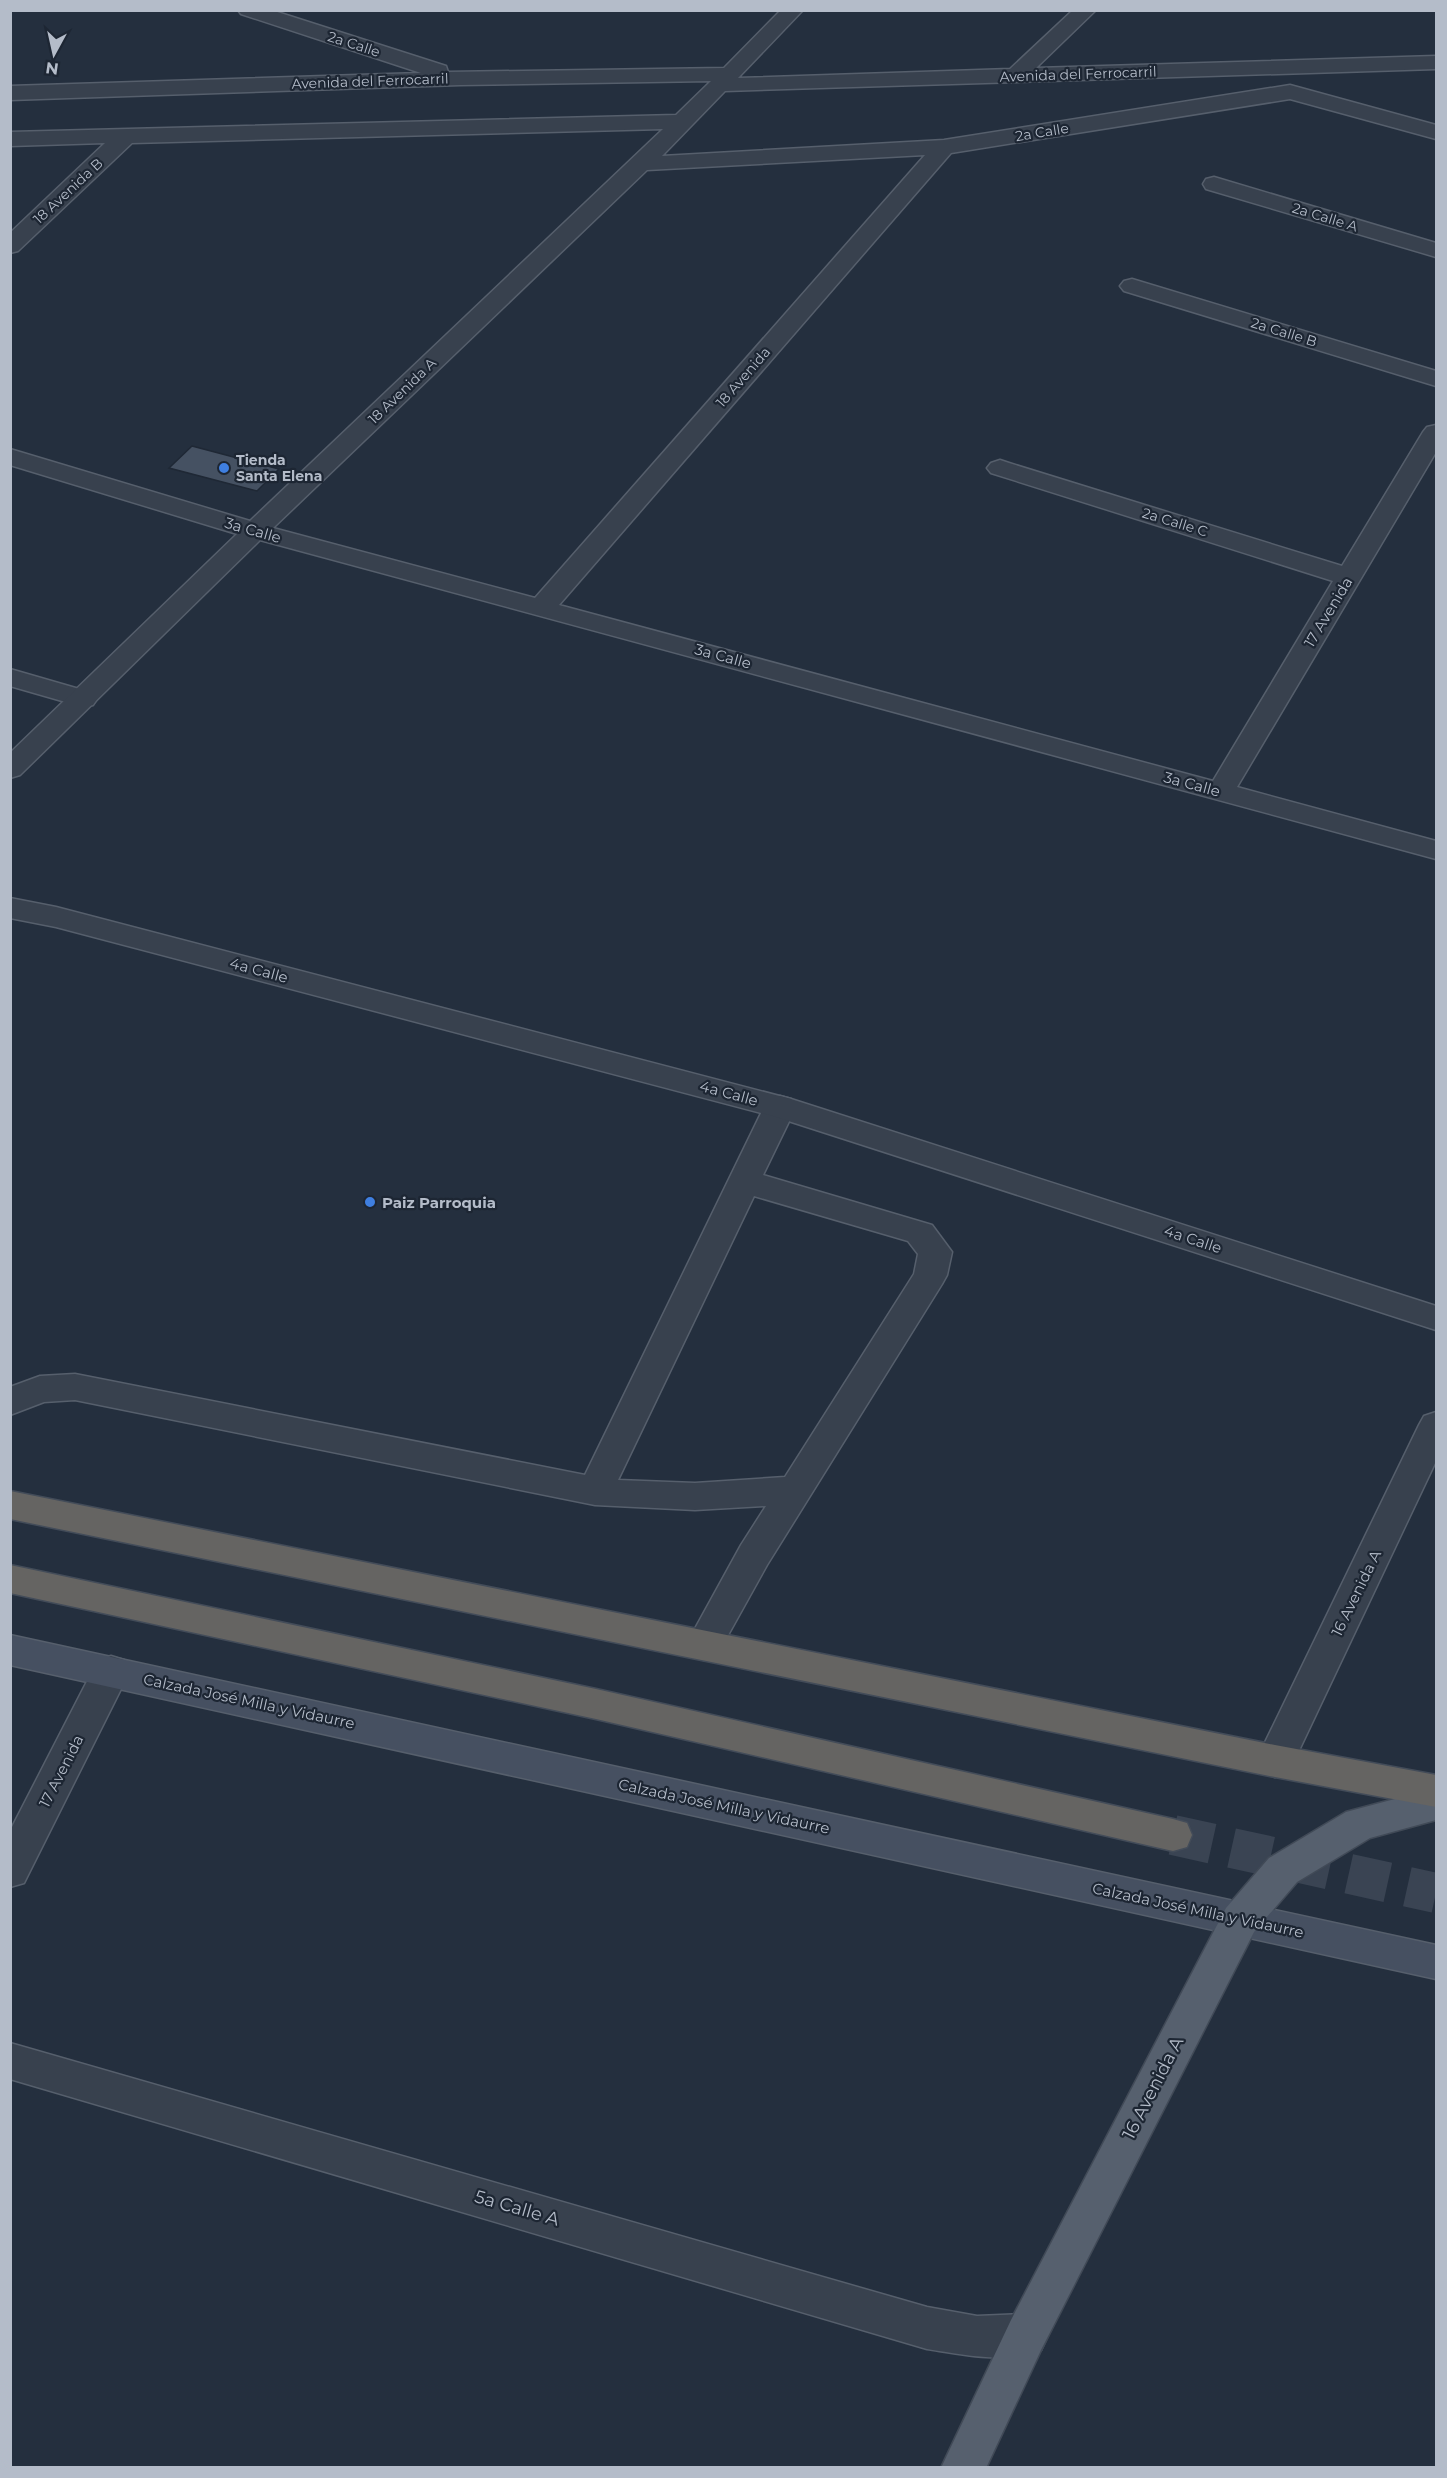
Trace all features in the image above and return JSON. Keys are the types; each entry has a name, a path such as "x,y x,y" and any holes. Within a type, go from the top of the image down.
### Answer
{"highway":[{"path":"10,1504 1275,1761 1437,1791"},
{"path":"10,1579 596,1704 1173,1835"}],"main road":[{"name":"Calzada José Milla y Vidaurre","path":"10,1650 1437,1962"},
{"name":"16 Avenida A","path":"963,2468 1026,2336 1240,1920 1283,1870 1360,1824 1437,1804"}],"street":[{"name":"2a Calle","path":"248,10 460,78"},
{"name":"18 Avenida A","path":"10,770 255,531 641,164 793,10"},
{"path":"1014,76 1086,10"},
{"name":"Avenida del Ferrocarril","path":"10,93 460,78 724,79 1014,76 1437,62"},
{"path":"1290,92 1437,82"},
{"name":"2a Calle","path":"641,164 944,147 1290,92 1437,132"},
{"path":"10,138 682,122"},
{"name":"18 Avenida B","path":"10,246 126,136"},
{"name":"18 Avenida","path":"542,607 944,147"},
{"name":"2a Calle A","path":"1214,184 1437,250"},
{"name":"2a Calle B","path":"1132,286 1437,379"},
{"name":"17 Avenida","path":"1220,792 1437,432"},
{"name":"3a Calle","path":"10,457 255,531 1437,850"},
{"name":"2a Calle C","path":"1000,468 1349,577"},
{"path":"10,677 83,699"},
{"name":"4a Calle","path":"10,908 56,917 780,1107 1437,1318"},
{"path":"595,1491 780,1107"},
{"path":"704,1645 754,1555 930,1275 935,1252 920,1233 743,1181"},
{"path":"10,1402 40,1389 75,1387 595,1491 656,1498 741,1497 795,1489"},
{"name":"16 Avenida A","path":"1275,1761 1437,1425"},
{"name":"17 Avenida","path":"10,1871 111,1671"},
{"name":"5a Calle A","path":"10,2061 927,2328 977,2337 1026,2336"}],"building":[{"name":"Tienda Santa Elena","path":"192,446 279,469 257,491 169,468"}],"tunnel":[{"path":"1173,1835 1436,1893"}],"place":[{"name":"Tienda Santa Elena","path":"224,468"},
{"name":"Paiz Parroquia","path":"370,1202"}]}
